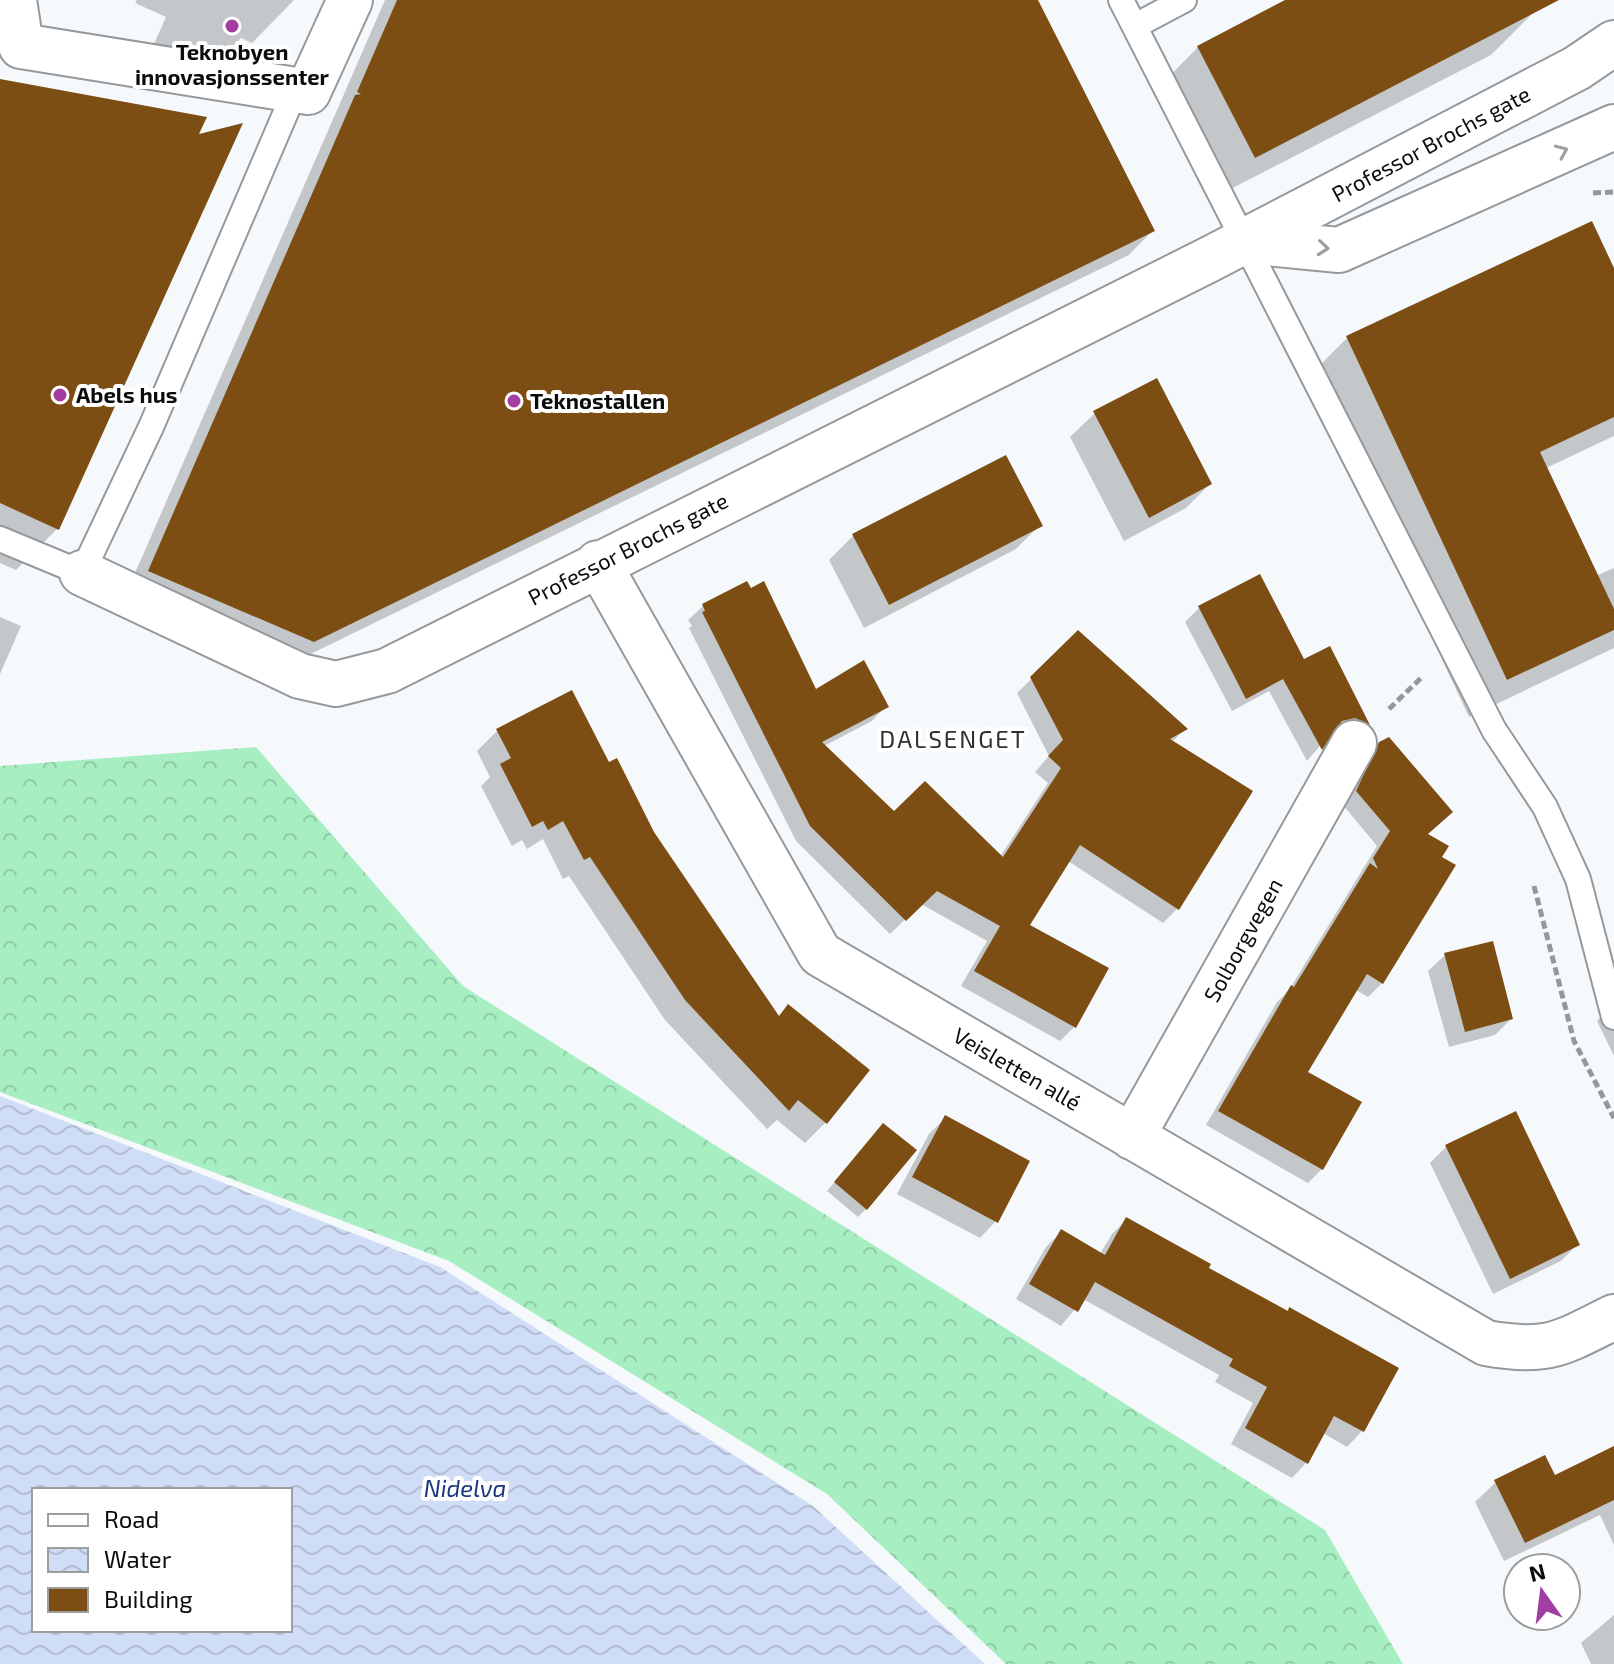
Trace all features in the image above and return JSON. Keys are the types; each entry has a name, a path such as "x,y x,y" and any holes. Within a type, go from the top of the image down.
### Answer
{"street":[{"path":"14,0 21,46 308,92 350,0"},
{"name":"Professor Brochs gate","path":"82,573 300,676 336,684 387,671 1245,241 1577,68 1614,43"},
{"path":"1245,241 1339,250 1614,127"},
{"name":"Veisletten allé","path":"598,563 820,954 1486,1343 1516,1348 1555,1347 1614,1317"},
{"name":"Solborgvegen","path":"1132,1137 1354,743"}],"lane":[{"path":"1121,0 1494,730 1545,807 1578,879 1614,1017"},
{"path":"1135,26 1184,0"},
{"path":"82,573 151,427 295,91"},
{"name":"Professor Brochs gate","path":"0,539 82,573"}],"green space":[{"path":"256,747 463,986 1325,1530 1403,1664 1006,1664 827,1494 449,1261 0,1092 0,766"}],"water":[{"name":"Nidelva","path":"0,1096 440,1267 813,1506 985,1664 0,1664"}],"building":[{"name":"Teknostallen","path":"397,0 1038,0 1155,231 314,642 148,571 355,95 361,94 357,92"},
{"path":"1285,0 1559,0 1255,158 1197,46"},
{"name":"Abels hus","path":"0,79 207,117 199,134 243,123 59,530 0,503"},
{"path":"1592,221 1614,268 1614,417 1540,452 1614,609 1614,630 1507,680 1346,336"},
{"path":"1157,378 1212,484 1149,518 1093,411"},
{"path":"1006,455 1043,526 889,605 852,534"},
{"path":"1260,574 1304,659 1330,646 1370,725 1355,718 1342,721 1322,750 1283,679 1246,699 1198,606"},
{"path":"747,581 751,588 764,581 816,689 864,660 889,707 822,742 894,811 925,781 1003,857 1061,768 1048,756 1063,740 1030,677 1078,630 1188,729 1170,739 1253,791 1179,910 1080,845 1030,925 1109,968 1076,1028 974,971 1000,926 937,891 906,921 810,826 702,612 705,611 702,604"},
{"path":"572,690 609,762 617,758 654,832 779,1016 788,1004 870,1070 827,1124 798,1100 789,1111 685,1000 590,857 584,860 563,821 548,830 543,821 532,827 500,764 511,758 496,729"},
{"path":"1389,737 1453,812 1428,834 1449,846 1442,857 1456,865 1383,984 1367,974 1308,1072 1362,1102 1323,1170 1218,1111 1291,985 1294,987 1370,863 1378,869 1373,858 1390,831 1356,791 1379,742"},
{"path":"1493,941 1513,1019 1465,1032 1444,953"},
{"path":"1516,1111 1580,1245 1510,1279 1445,1145"},
{"path":"945,1115 1030,1161 998,1223 912,1177"},
{"path":"883,1123 917,1150 867,1210 834,1182"},
{"path":"1126,1217 1211,1264 1209,1268 1288,1311 1289,1307 1399,1368 1364,1432 1334,1416 1308,1464 1245,1428 1267,1387 1229,1366 1233,1359 1095,1282 1078,1312 1029,1284 1061,1229 1105,1255"},
{"path":"1614,1446 1614,1500 1525,1543 1494,1480 1545,1455 1555,1475"}],"place":[{"name":"Teknobyen innovasjonssenter","path":"232,26"},
{"name":"Abels hus","path":"60,395"},
{"name":"Teknostallen","path":"514,401"}],"district":[{"name":"DALSENGET","path":"953,740"}]}
